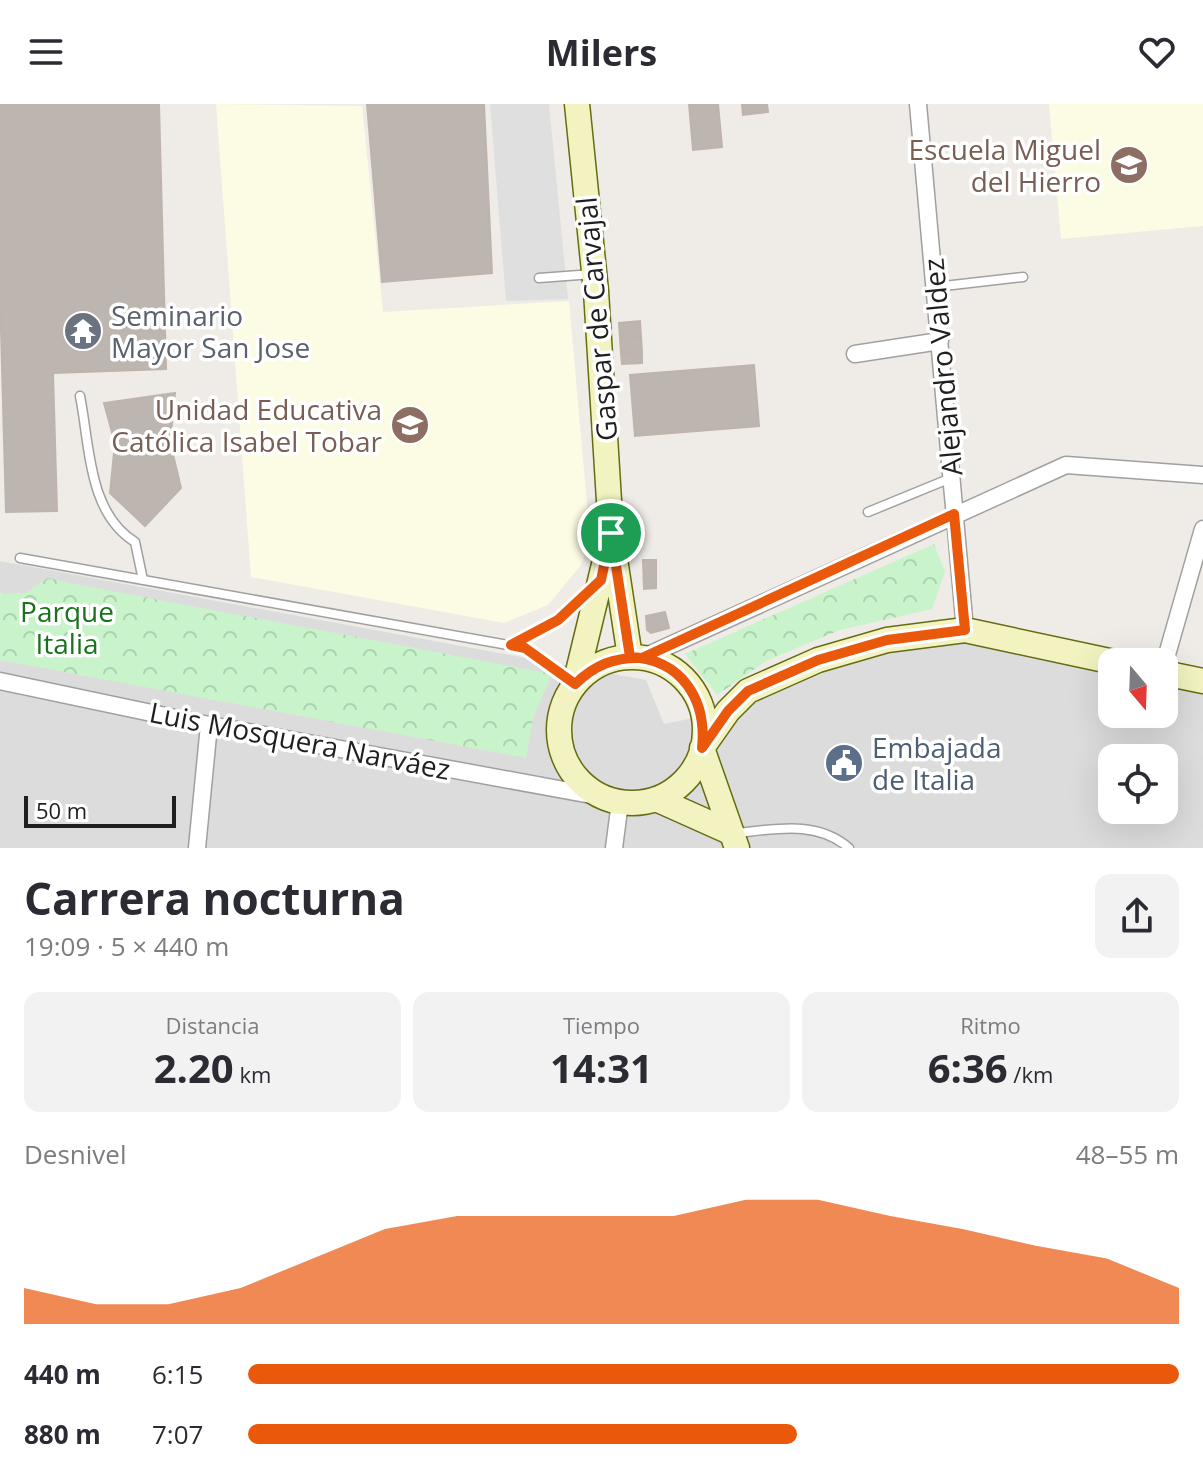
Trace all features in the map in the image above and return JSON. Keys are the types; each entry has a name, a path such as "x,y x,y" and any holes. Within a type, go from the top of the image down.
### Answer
{"street":[{"name":"Gaspar de Carvajal","path":"577,104 594,274 611,533 636,657"},
{"name":"Alejandro Valdez","path":"918,104 965,630"},
{"path":"855,354 940,341"},
{"path":"575,684 591,670 636,657 1066,465 1203,475"},
{"path":"1169,648 1203,529"},
{"name":"Gaspar de Carvajal","path":"611,533 575,684 564,703 559,724 560,747 576,776 611,799"},
{"path":"656,799 677,787 693,770 702,748 728,711 748,691 818,660 887,640 965,630 1098,659"},
{"path":"636,657 665,665 685,679 702,712 702,748 735,841"},
{"path":"1178,676 1203,681"},
{"name":"Luis Mosquera Narváez","path":"0,681 209,725 611,799"},
{"path":"197,848 209,725"},
{"path":"614,848 611,799 656,799 735,841"}],"lane":[{"path":"539,278 594,274"},
{"path":"935,287 1023,277"},
{"path":"80,396 100,503 119,532 135,542 143,580"},
{"path":"868,512 951,478"},
{"path":"20,558 525,648 575,684"},
{"path":"511,645 558,620 601,580"},
{"path":"735,841 816,829 834,836 849,848"}],"shaded area":[{"name":"Unidad Educativa Católica Isabel Tobar","path":"216,104 362,106 383,312 569,301 590,538 581,565 548,605 504,623 251,577"},
{"path":"490,104 549,104 568,299 506,301"},
{"name":"Escuela Miguel del Hierro","path":"1049,104 1203,104 1203,226 1061,239"},
{"path":"0,561 646,680 664,724 728,711 748,691 965,630 1098,659 1098,728 1178,728 1178,675 1203,680 1203,848 0,848"}],"green space":[{"path":"934,544 945,572 932,609 840,630 766,661 717,695 685,654"},
{"name":"Parque Italia","path":"48,578 552,674 533,718 526,758 0,660 0,590 3,594 25,593"}],"building":[{"name":"Seminario Mayor San Jose","path":"0,104 159,104 166,369 53,373 57,511 6,512 0,293"},
{"path":"367,104 484,104 492,273 382,282"},
{"path":"689,104 718,104 722,147 693,150"},
{"path":"742,104 767,104 768,112 743,115"},
{"path":"640,321 641,337 620,339 619,323"},
{"path":"641,337 642,352 621,353 620,339"},
{"path":"642,352 642,363 622,364 621,353"},
{"path":"754,365 759,426 635,436 630,375"},
{"path":"175,393 170,442 181,488 145,526 110,493 115,443 104,403"},
{"path":"643,560 656,560 656,588 644,589"},
{"path":"665,612 669,628 651,633 647,630 646,616"}],"place":[{"name":"Escuela Miguel del Hierro","path":"1129,165"},
{"name":"Seminario Mayor San Jose","path":"83,331"},
{"name":"Unidad Educativa Católica Isabel Tobar","path":"410,425"},
{"name":"Embajada de Italia","path":"844,763"}],"route":[{"path":"611,533 601,580 558,620 511,645 525,648 575,684 591,670 609,661 642,658 954,514 965,630 887,640 818,660 748,691 728,711 702,748 705,724 698,700 685,679 665,665 642,658 630,657 611,533"}]}
